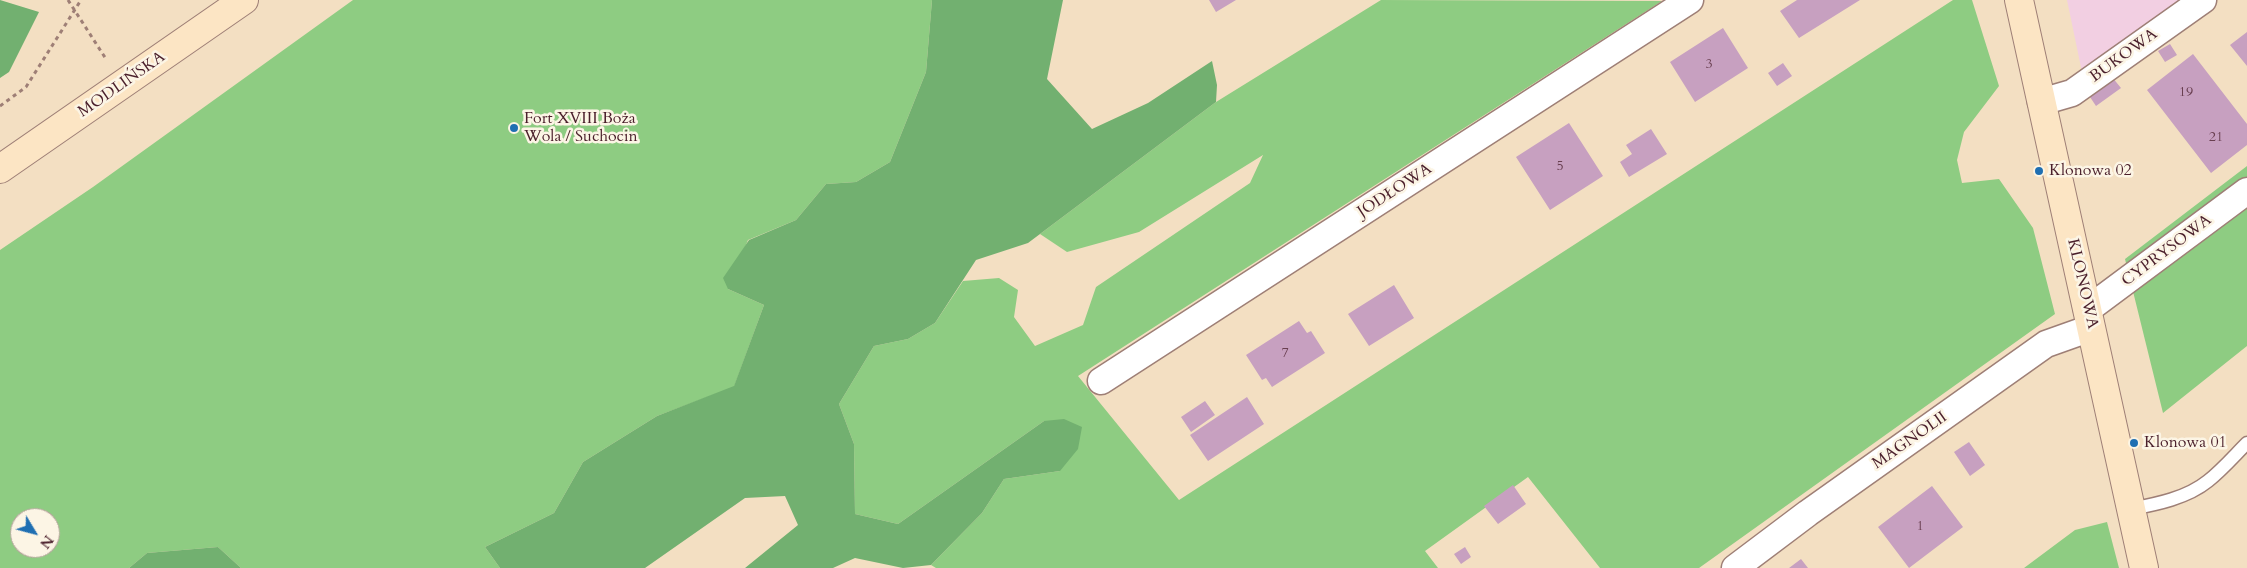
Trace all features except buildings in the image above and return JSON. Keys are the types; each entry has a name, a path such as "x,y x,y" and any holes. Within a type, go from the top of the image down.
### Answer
{"street":[{"name":"MODLIŃSKA","path":"0,169 244,0"},
{"name":"JODŁOWA","path":"1101,381 1690,0"},
{"name":"KLONOWA","path":"2019,0 2144,568"},
{"name":"BUKOWA","path":"2041,102 2072,93 2203,0"},
{"name":"CYPRYSOWA","path":"2089,319 2247,191"},
{"name":"MAGNOLII","path":"1736,568 1808,513 2046,344 2089,319"}],"lane":[{"path":"2131,509 2154,504 2193,491 2208,482 2247,443"}],"path":[{"path":"68,0 122,85"},
{"path":"0,106 26,87 81,0"}],"shaded area":[{"path":"2067,0 2190,0 2083,77"}],"green space":[{"path":"0,0 39,12 9,72 0,78"},
{"path":"353,0 932,0 926,72 890,162 856,182 826,184 796,220 748,240 728,289 764,305 734,387 657,416 583,462 554,513 485,547 500,568 241,568 218,547 147,553 129,568 0,568 0,250 93,187"},
{"path":"932,0 1063,0 1047,79 1092,129 1148,103 1212,61 1217,85 1216,102 1028,243 976,260 935,323 908,339 874,346 839,404 854,444 855,514 898,524 1044,421 1064,419 1082,427 1078,449 1060,471 1004,479 982,513 931,565 903,568 855,558 833,568 745,568 798,525 785,496 745,498 645,568 500,568 485,547 554,513 583,462 657,416 734,386 764,305 728,289 723,278 749,240 796,220 826,184 856,182 890,162 926,72"},
{"path":"1381,0 1662,1 1078,376 1179,500 1953,0 1972,0 1999,86 1964,132 1957,160 1962,183 1999,179 2033,228 2055,314 1699,568 1600,568 1528,477 1425,551 1438,568 936,568 931,565 982,513 1004,479 1060,471 1044,421 898,524 855,514 854,444 839,404 874,346 908,339 935,323 963,281 999,278 1018,290 1014,317 1035,346 1083,325 1096,287 1250,183 1263,155 1139,232 1067,252 1040,234 1216,102"},
{"path":"2247,166 2247,346 2163,413 2125,259"},
{"path":"2107,522 2119,568 2024,568 2075,530"},
{"path":"218,547 241,568 129,568 147,553"}],"place":[{"name":"Fort XVIII Boża Wola / Suchocin","path":"514,128"},
{"name":"Klonowa 02","path":"2039,171"},
{"name":"Klonowa 01","path":"2134,443"}]}
